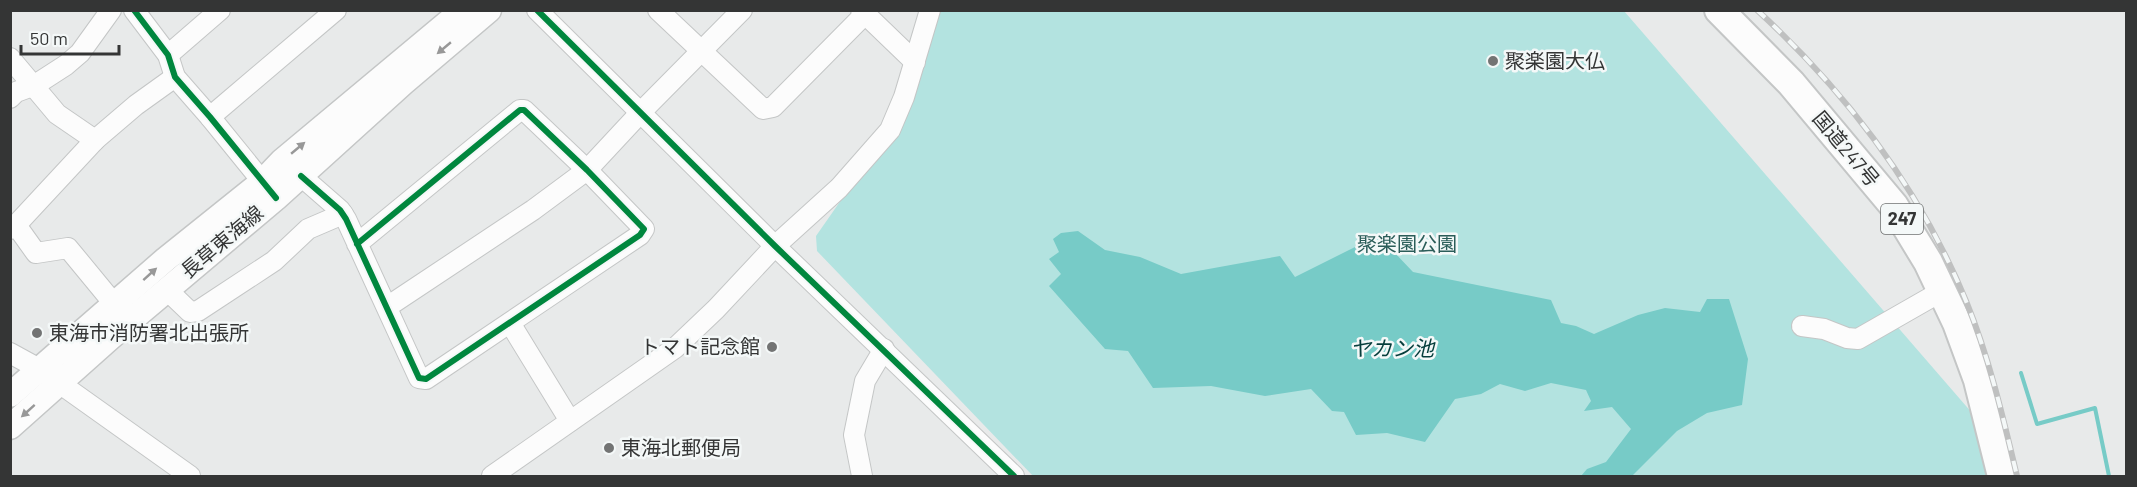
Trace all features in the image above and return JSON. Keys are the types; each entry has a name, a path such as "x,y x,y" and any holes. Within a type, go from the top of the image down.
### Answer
{"highway":[{"name":"国道247号","path":"1719,10 1791,83 1894,206 1928,262 1958,323 1978,380 2002,477"}],"main road":[{"name":"長草東海線","path":"10,395 50,377 166,289 269,190 282,161 463,10"},
{"name":"長草東海線","path":"10,427 50,377 115,305 166,260 269,190 301,176 403,83 489,10"}],"street":[{"path":"10,98 16,92 35,85 80,53 111,10"},
{"path":"134,10 168,55 175,77 269,190"},
{"path":"168,55 220,10"},
{"path":"210,117 336,10"},
{"path":"537,10 775,246 1014,477"},
{"path":"658,10 763,109 773,107 863,12 915,62"},
{"path":"387,307 533,210 587,170 742,10"},
{"path":"492,477 675,348 716,309 775,246 839,188 890,130 904,97 930,10"},
{"path":"10,58 57,114 95,140"},
{"path":"115,305 68,248 36,253 13,227 95,140 136,105 175,77"},
{"path":"301,176 343,214 418,378 426,378 510,323 640,235 644,229 587,170 524,110 520,110 357,244"},
{"path":"166,289 190,312 198,311 274,261 308,229 343,214"},
{"path":"1802,326 1824,329 1846,338 1858,339 1942,291"},
{"path":"510,323 570,421"},
{"path":"862,477 854,435 865,381 884,349"},
{"path":"10,353 50,377 190,477"}],"green space":[{"name":"聚楽園公園","path":"932,11 1624,11 1992,436 1998,476 1033,476 817,251 816,236 890,130"}],"water":[{"name":"ヤカン池","path":"1078,231 1105,250 1140,257 1181,274 1280,256 1295,277 1365,242 1394,252 1413,272 1551,300 1561,323 1576,326 1594,334 1638,315 1665,308 1700,312 1707,299 1729,299 1748,359 1742,405 1707,413 1677,431 1632,476 1581,476 1587,469 1606,462 1631,429 1612,407 1584,411 1591,401 1586,390 1551,383 1525,391 1500,384 1481,394 1455,399 1425,442 1387,433 1356,435 1344,412 1332,411 1311,389 1265,396 1211,386 1153,388 1128,351 1105,349 1049,286 1061,274 1049,259 1059,252 1053,239 1061,233"}],"waterway":[{"path":"2021,373 2037,424 2095,408 2109,476"}],"railway":[{"path":"1757,10 1790,41 1850,109 1878,144 1926,220 1966,301 1982,344 2017,476"}],"cycle path":[{"path":"134,10 168,55 175,77 276,198"},
{"path":"537,10 775,246 1014,476"},
{"path":"301,176 340,210 346,219 419,378 426,379 640,235 644,229 587,170 524,110 520,110 357,244"}],"place":[{"name":"聚楽園大仏","path":"1493,61"},
{"name":"東海市消防署北出張所","path":"37,333"},
{"name":"トマト記念館","path":"772,347"},
{"name":"東海北郵便局","path":"609,448"}]}
